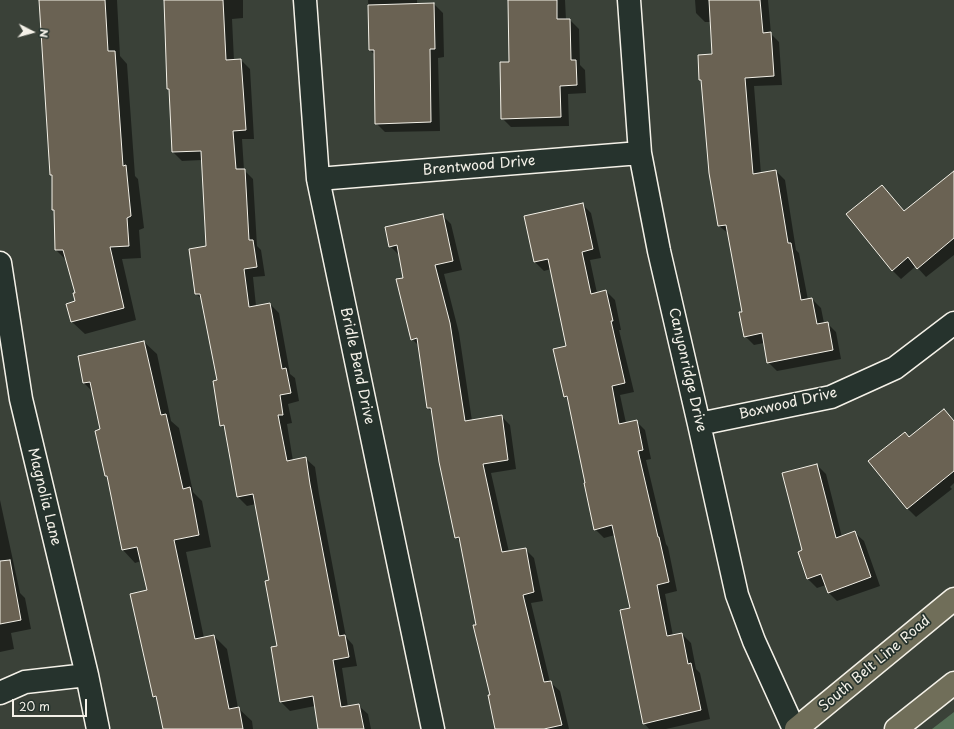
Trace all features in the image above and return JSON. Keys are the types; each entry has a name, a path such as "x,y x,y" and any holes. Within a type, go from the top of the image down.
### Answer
{"main road":[{"name":"South Belt Line Road","path":"795,729 954,598"},
{"path":"896,729 954,684"}],"street":[{"name":"Bridle Bend Drive","path":"305,0 318,179 433,729"},
{"name":"Canyonridge Drive","path":"630,0 640,153 658,251 700,424 737,595 754,641 795,729"},
{"name":"Brentwood Drive","path":"318,179 640,153"},
{"name":"Magnolia Lane","path":"0,263 21,399 88,675 98,729"},
{"name":"Boxwood Drive","path":"700,424 831,397 895,368 954,323"},
{"path":"0,694 25,682 88,675"}],"green space":[{"path":"954,712 954,729 932,729"}],"building":[{"path":"39,0 105,0 108,51 115,51 123,166 126,165 131,216 127,218 129,246 110,247 124,308 71,322 66,304 75,301 73,293 75,293 63,250 55,250 54,210 52,210 52,175 50,175"},
{"path":"164,0 223,0 226,60 241,59 246,130 233,131 236,169 245,169 249,240 253,240 257,267 244,269 249,307 270,303 282,369 286,368 291,393 280,395 283,415 278,415 287,461 306,457 339,636 345,635 349,657 333,660 341,707 359,704 364,729 318,729 313,696 280,702 271,647 277,646 265,581 269,580 253,494 237,497 224,425 220,426 213,381 217,380 200,294 195,294 189,249 206,246 201,151 172,152 169,89 167,89"},
{"path":"508,0 557,0 557,19 570,19 571,60 576,60 577,85 560,86 561,117 501,119 500,62 509,62"},
{"path":"709,0 760,0 763,33 771,32 774,76 745,78 753,174 776,170 788,243 791,243 801,300 812,298 817,324 828,322 833,350 767,363 762,333 744,337 739,312 742,312 726,225 718,226 709,173 701,80 699,80 698,55 712,54"},
{"path":"434,3 435,49 430,49 431,122 375,124 374,50 369,50 368,5"},
{"path":"954,171 954,238 917,269 908,257 892,271 846,214 882,185 904,211"},
{"path":"583,203 593,249 582,252 591,294 606,290 613,321 611,321 625,383 612,386 619,424 637,420 643,450 638,451 669,582 657,585 667,636 682,633 688,664 691,663 701,710 643,724 620,610 630,608 612,525 594,530 567,396 564,397 553,349 566,346 548,259 534,262 524,216"},
{"path":"443,214 453,261 435,265 450,323 465,421 502,415 508,460 483,464 502,552 526,548 534,592 523,595 544,682 551,681 562,725 544,729 495,729 488,695 490,695 473,625 476,625 459,537 455,538 439,462 431,408 427,408 417,338 411,340 396,279 403,278 397,245 389,247 385,227"},
{"path":"144,341 161,415 166,414 183,489 190,487 199,535 174,540 195,639 214,635 229,709 239,707 243,729 163,729 156,696 153,697 130,594 147,590 137,547 122,550 107,476 105,476 95,431 100,429 90,382 83,383 78,356"},
{"path":"944,409 954,421 954,471 907,509 868,461 905,432 909,437"},
{"path":"817,464 836,538 855,531 871,577 828,593 821,574 807,579 798,552 802,550 782,473"},
{"path":"10,560 21,620 0,624 0,561"}]}
